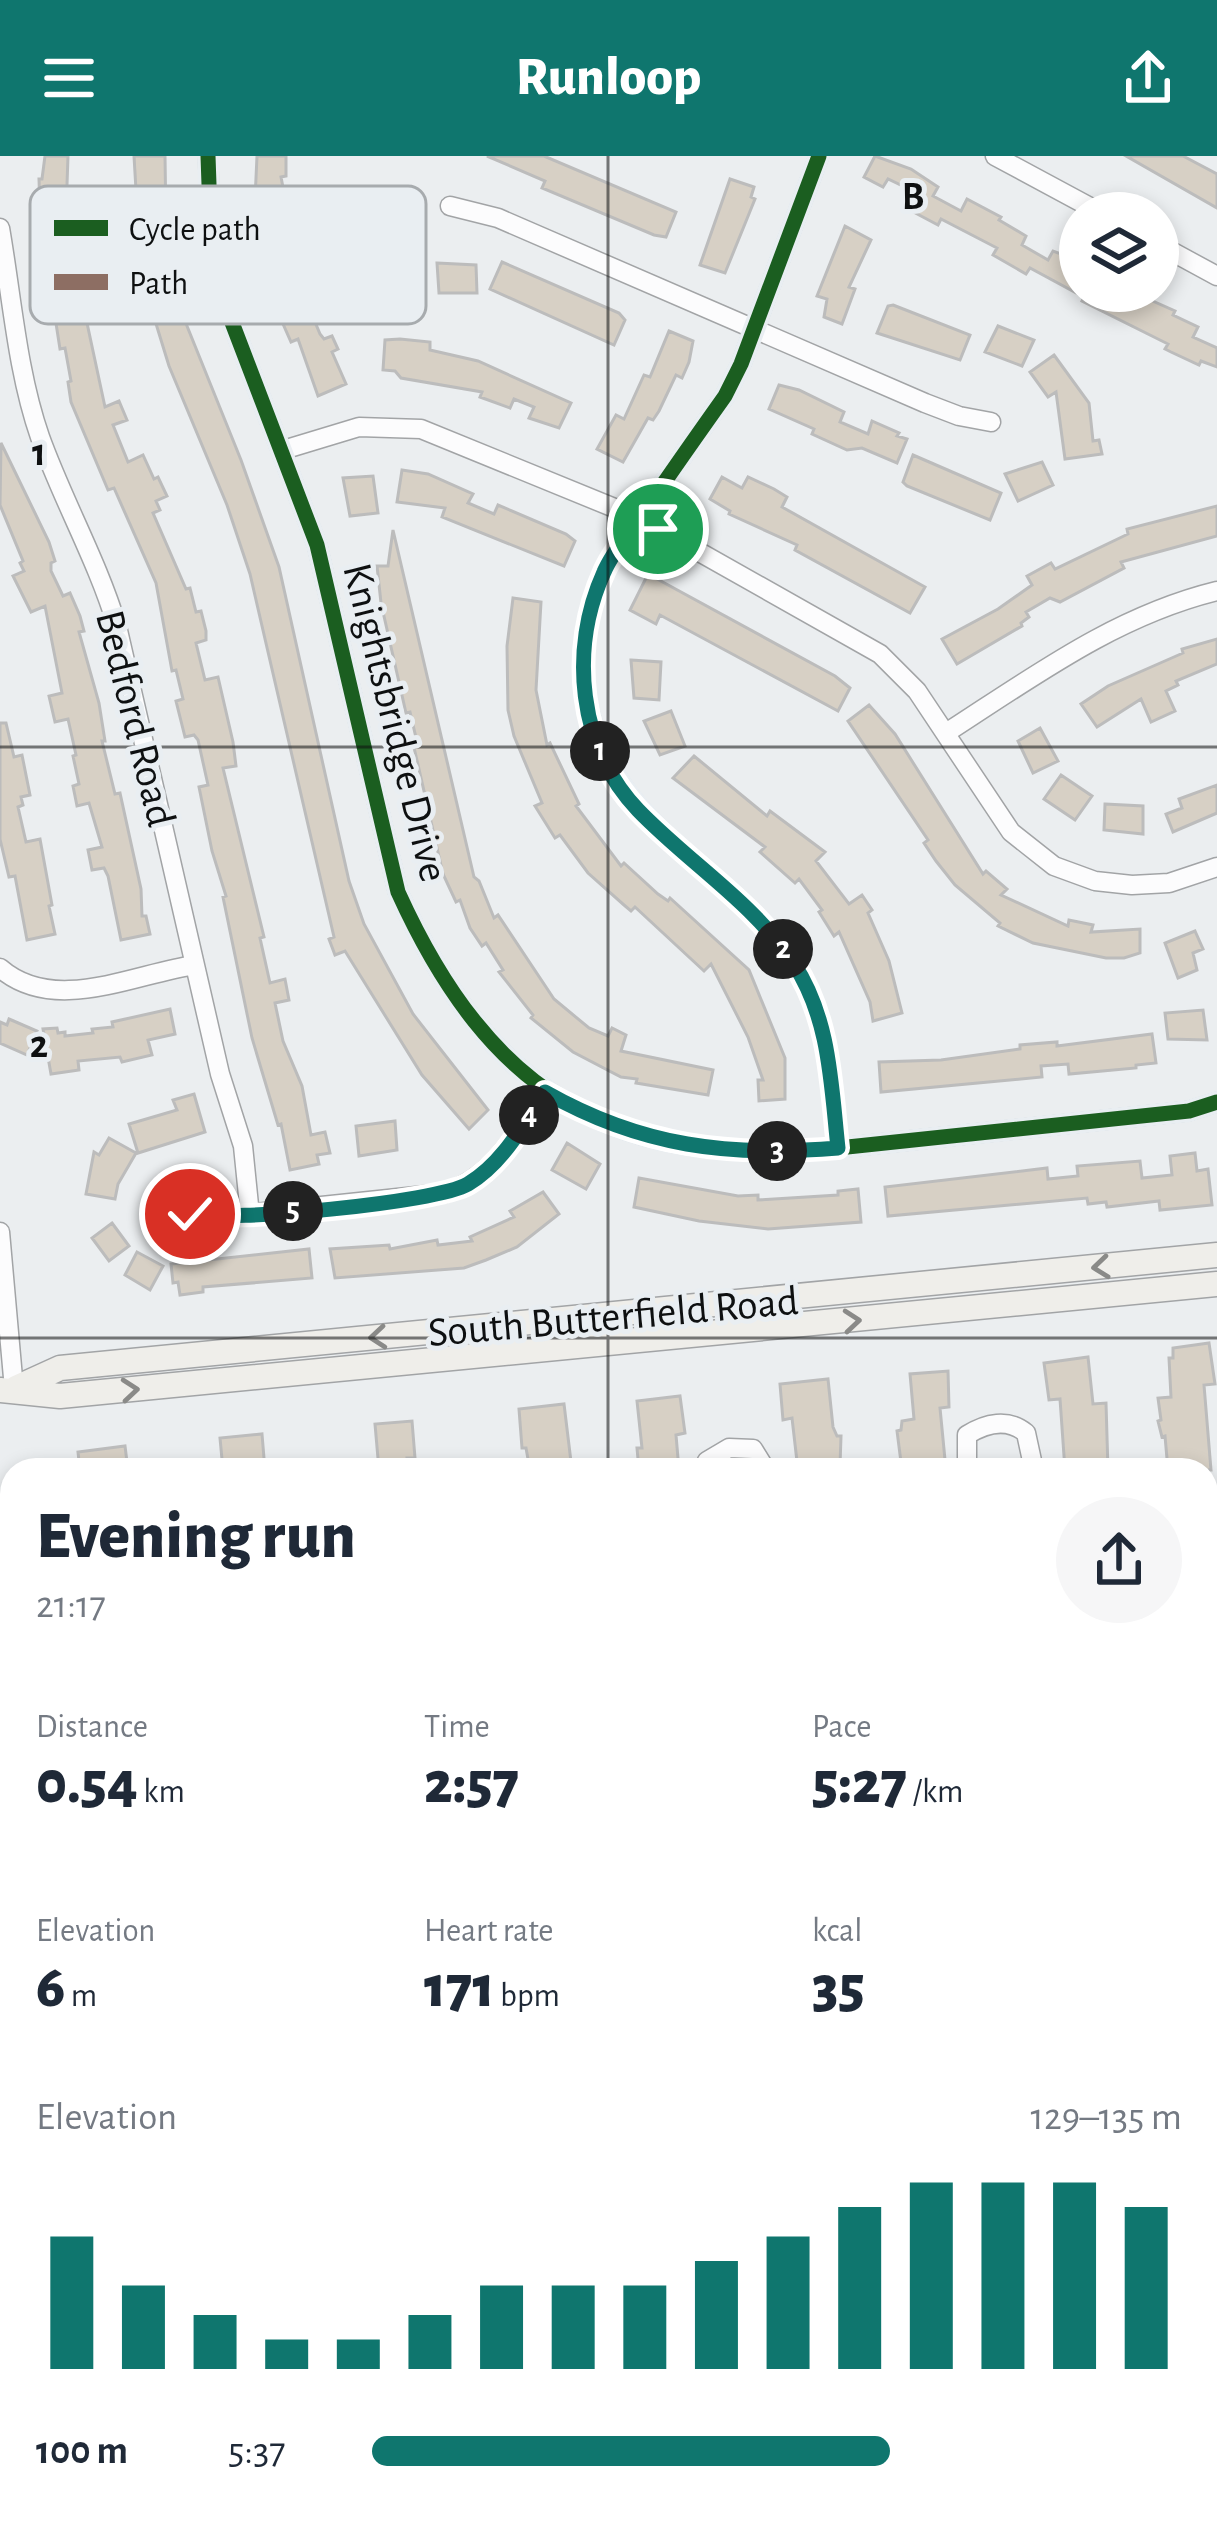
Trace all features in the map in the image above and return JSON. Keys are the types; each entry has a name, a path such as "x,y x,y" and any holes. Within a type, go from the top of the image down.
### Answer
{"main road":[{"name":"South Butterfield Road","path":"7,1390 60,1368 1217,1255"},
{"name":"South Butterfield Road","path":"7,1390 60,1396 1217,1284"}],"street":[{"name":"Knightsbridge Drive","path":"208,156 209,186"},
{"path":"819,156 756,328 725,396 603,572 586,623 583,678 593,732 609,770 634,806 763,923 794,964 826,1037 838,1148"},
{"path":"995,156 1062,192"},
{"path":"450,206 498,218 925,403 991,422"},
{"name":"Bedford Road","path":"0,228 28,394 40,437 104,583 117,626 220,1074 243,1146 250,1215"},
{"path":"1179,255 1217,276"},
{"name":"Knightsbridge Drive","path":"233,324 283,450 328,587 398,892 416,932 487,1038 545,1092 592,1118 665,1141 769,1151 1189,1111 1217,1102"},
{"path":"283,450 359,427 421,429 639,518 880,654 917,691 1011,832 1054,866 1095,880 1132,885 1169,883 1217,867"},
{"path":"946,733 1100,635 1171,604 1217,591"},
{"path":"0,968 22,984 59,992 195,965"},
{"path":"171,1204 208,1217 250,1215 423,1197 463,1187 499,1158 545,1092"},
{"path":"0,1232 7,1390"},
{"path":"968,1458 968,1435 980,1427 1007,1423 1026,1433 1031,1458"},
{"path":"710,1458 729,1448 753,1449 759,1458"}],"building":[{"path":"45,156 68,156 67,186 39,186"},
{"path":"134,156 165,156 165,186 136,186"},
{"path":"257,156 286,156 283,186 256,186"},
{"path":"487,156 544,156 676,212 666,237 654,235 542,188 545,181"},
{"path":"875,156 911,169 938,187 933,196 961,211 967,199 1001,217 1026,236 1022,245 1048,260 1053,251 1059,253 1059,284 1030,268 1026,274 993,255 997,248 941,219 938,225 904,207 913,191 888,179 883,187 864,177"},
{"path":"1126,156 1183,156 1217,174 1217,208"},
{"path":"730,179 754,187 751,197 755,199 725,273 700,265"},
{"path":"845,226 871,240 849,287 855,289 842,324 824,317 827,299 817,296"},
{"path":"502,262 619,313 625,320 614,345 490,289"},
{"path":"437,263 476,265 477,293 439,293"},
{"path":"888,306 970,335 960,360 877,333"},
{"path":"1104,312 1174,312 1198,327 1193,337 1217,348 1217,367 1201,361 1199,365 1171,352 1165,349 1168,344"},
{"path":"56,324 87,324 105,407 119,401 127,420 113,425 128,462 143,455 167,496 156,501 160,510 153,513 186,589 190,588 196,612 201,611 206,640 196,643 205,680 218,677 236,766 223,768 264,937 260,938 270,983 285,979 289,1000 275,1003 283,1041 302,1086 311,1135 325,1132 330,1153 317,1155 319,1164 290,1170 281,1124 252,1038 226,896 199,787 208,785 198,740 194,735 185,737 176,701 183,699 176,670 172,671 156,583 114,488 108,490 71,402 65,348 60,349"},
{"path":"156,324 186,324 279,567 349,881 364,924 413,1014 488,1110 469,1129 422,1075 345,951 335,955 250,574 227,505"},
{"path":"283,324 316,324 324,339 332,336 338,349 332,352 346,384 318,396 298,339 291,342"},
{"path":"998,326 1034,340 1022,366 985,352"},
{"path":"669,331 693,341 689,362 682,378 676,375 659,411 653,420 648,418 623,462 597,449 616,415 624,419 644,375 650,377"},
{"path":"385,340 430,342 430,350 478,361 571,403 559,428 529,418 534,407 514,399 510,408 480,397 482,392 401,378 395,371 383,370"},
{"path":"1054,355 1089,403 1093,441 1099,440 1102,454 1065,459 1056,392 1048,397 1030,372"},
{"path":"779,385 844,412 840,422 868,434 872,421 899,433 907,439 897,463 862,448 847,450 769,409"},
{"path":"1,443 49,542 55,561 51,571 63,596 70,593 80,616 84,631 79,632 99,703 102,741 115,794 120,793 141,889 142,916 146,916 150,934 121,940 108,876 104,868 92,870 88,850 102,847 89,803 77,806 73,786 79,784 76,755 68,719 55,722 49,696 62,693 45,606 31,612 13,576 24,571 0,505"},
{"path":"913,455 1001,493 990,520 907,486 903,482"},
{"path":"1042,462 1053,485 1018,501 1005,474"},
{"path":"402,470 428,474 473,494 468,503 494,514 498,505 566,534 575,541 564,566 442,517 445,508 397,502"},
{"path":"373,476 378,513 350,516 343,478"},
{"path":"722,477 742,488 748,477 774,489 787,497 782,507 925,587 910,613 795,550 797,545 729,514 710,499"},
{"path":"1217,506 1217,536 1121,562 1124,568 1060,602 1050,598 1026,612 1029,617 1022,626 957,664 942,639 998,609 1032,585 1027,576 1051,563 1055,569 1128,534 1127,529"},
{"path":"393,530 474,877 494,918 498,915 554,999 589,1028 608,1036 612,1028 626,1035 621,1051 713,1070 708,1095 636,1083 637,1079 621,1077 573,1052 531,1018 499,972 503,970 486,943 482,946 470,928 443,874 413,743 417,742 381,603 377,566 388,566"},
{"path":"648,574 835,676 850,688 838,711 660,615 656,624 630,610"},
{"path":"513,598 541,602 536,690 547,745 550,743 576,806 621,866 624,863 658,894 670,898 749,970 785,1058 785,1099 759,1101 758,1080 763,1080 748,1037 711,964 704,971 635,907 631,911 588,873 560,835 555,838 535,806 542,803 508,710 507,646"},
{"path":"1217,639 1217,664 1176,681 1178,685 1166,691 1175,711 1151,722 1141,699 1097,727 1081,704 1108,686 1183,653 1182,649"},
{"path":"631,660 661,662 659,700 634,698"},
{"path":"869,705 895,734 983,874 986,871 1007,889 1001,895 1068,926 1069,920 1093,925 1091,932 1140,929 1140,953 1106,958 1033,943 998,926 936,861 924,843 928,840 848,721"},
{"path":"671,711 685,746 660,755 644,721"},
{"path":"0,723 6,723 14,757 22,755 30,795 21,797 23,805 18,807 26,842 40,839 52,905 55,934 27,940 15,876 9,877 0,839"},
{"path":"1040,728 1058,761 1033,773 1018,741"},
{"path":"694,756 767,816 770,811 825,852 816,861 849,904 862,895 872,910 868,913 889,961 902,1013 873,1021 870,1002 839,932 834,936 799,879 795,883 760,852 765,847 673,778"},
{"path":"1061,775 1092,796 1075,820 1044,799"},
{"path":"1217,785 1217,813 1173,832 1166,814 1182,808 1179,799"},
{"path":"1105,804 1143,806 1143,834 1104,830"},
{"path":"1195,931 1203,949 1193,953 1197,970 1178,978 1165,943"},
{"path":"170,1009 175,1034 148,1040 152,1055 122,1062 120,1057 78,1061 79,1070 51,1074 43,1029 57,1028 65,1036 93,1033 92,1029 113,1027 112,1022"},
{"path":"1203,1010 1207,1040 1168,1039 1165,1013"},
{"path":"9,1019 37,1031 27,1055 0,1043 0,1022 7,1025"},
{"path":"1152,1034 1156,1063 1136,1068 1069,1074 1068,1064 1041,1066 1042,1077 881,1092 879,1062 941,1060 1020,1049 1020,1045 1057,1042 1057,1046"},
{"path":"194,1094 205,1132 138,1153 129,1124 177,1110 173,1100"},
{"path":"395,1121 397,1150 359,1156 356,1126"},
{"path":"109,1138 136,1153 115,1199 86,1194 94,1152 99,1155"},
{"path":"567,1143 600,1164 586,1189 552,1170"},
{"path":"1195,1153 1197,1171 1208,1169 1212,1205 1160,1210 1159,1201 1107,1207 1106,1202 1088,1204 1087,1198 888,1216 885,1187 1047,1168 1048,1179 1078,1176 1077,1166 1140,1161 1142,1178 1172,1175 1170,1156"},
{"path":"639,1178 738,1196 758,1195 758,1200 838,1195 838,1191 858,1189 861,1222 768,1229 699,1221 634,1207"},
{"path":"543,1192 559,1214 517,1247 486,1260 464,1268 335,1278 330,1249 472,1241 470,1237 514,1217 510,1211"},
{"path":"112,1223 129,1246 109,1261 92,1238"},
{"path":"309,1249 312,1278 203,1287 203,1292 180,1295 178,1282 173,1283 171,1264"},
{"path":"137,1252 163,1266 150,1290 125,1275"},
{"path":"1209,1343 1215,1384 1204,1385 1210,1458 1167,1458 1158,1398 1171,1397 1173,1348"},
{"path":"1088,1357 1093,1404 1106,1403 1108,1458 1064,1458 1060,1399 1049,1400 1044,1363"},
{"path":"948,1371 949,1407 940,1408 945,1458 900,1458 897,1431 902,1421 914,1419 910,1374"},
{"path":"828,1379 833,1427 841,1436 840,1458 797,1458 792,1418 783,1420 780,1384"},
{"path":"680,1396 685,1433 676,1435 678,1458 638,1458 637,1448 642,1448 637,1401"},
{"path":"564,1404 571,1458 528,1458 522,1448 519,1409"},
{"path":"412,1421 415,1458 378,1458 375,1424"},
{"path":"262,1434 264,1458 222,1458 220,1438"},
{"path":"125,1446 126,1458 79,1458 78,1452"}],"cycle path":[{"path":"208,156 209,186"},
{"path":"819,156 725,396 605,569 589,614 583,662 598,740 617,778 672,841 766,928 805,984 827,1052 838,1148"},
{"path":"233,324 317,545 398,892 434,963 474,1021 519,1068 569,1104 625,1130 688,1145 759,1151 838,1148 1189,1111 1217,1102"}],"route":[{"path":"190,1214 250,1215 423,1197 463,1187 499,1158 545,1092 621,1130 665,1141 728,1150 838,1148 826,1037 794,964 763,923 634,806 609,770 589,718 582,652 603,572 639,518 658,529"}]}
